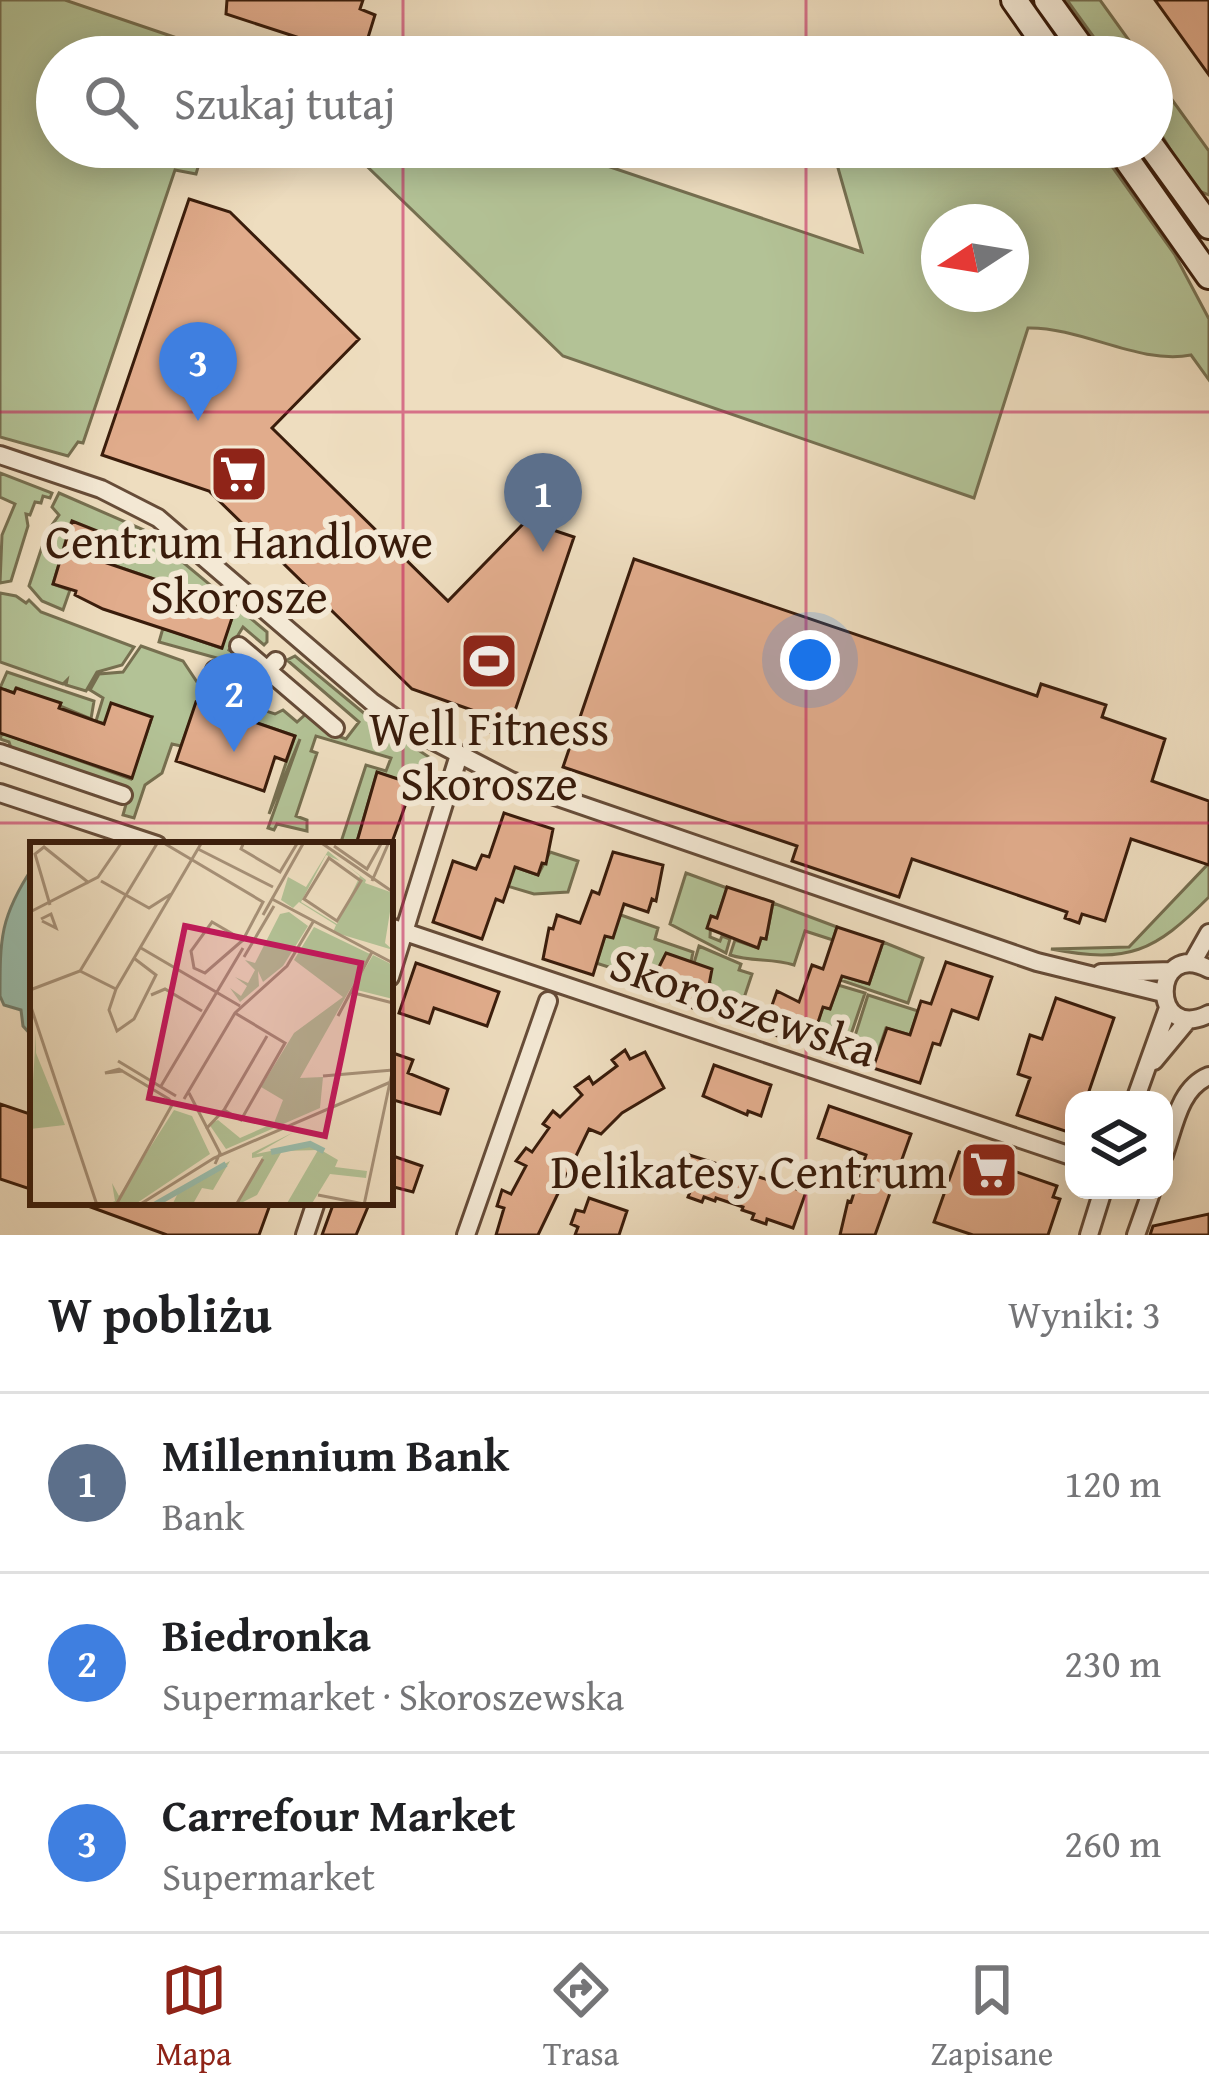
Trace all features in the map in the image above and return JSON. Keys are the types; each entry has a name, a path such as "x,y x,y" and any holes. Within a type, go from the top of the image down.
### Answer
{"main road":[{"path":"1014,0 1039,36"},
{"path":"1047,0 1073,36"},
{"path":"1133,168 1209,276"},
{"path":"1167,168 1209,226"}],"street":[{"path":"0,455 89,484 158,518 372,702 459,755 532,790 1166,1000 1188,1020"},
{"path":"238,646 272,666 335,728"},
{"path":"215,670 248,679 272,666"},
{"path":"0,753 123,795"},
{"path":"397,930 459,755"},
{"path":"85,805 91,784"},
{"path":"0,793 148,842"},
{"name":"Skoroszewska","path":"397,930 1065,1154"},
{"path":"1077,974 1200,966 1209,933"},
{"path":"1139,1091 1172,971"},
{"path":"466,1235 548,1001"},
{"path":"1148,1069 1188,1020 1209,1014"},
{"path":"1173,1129 1184,1098 1197,1081 1209,1076"},
{"path":"1090,1235 1100,1199"},
{"path":"1136,1235 1149,1199"},
{"path":"305,1235 315,1205"}],"shaded area":[{"path":"0,0 65,0 171,36 36,36 36,168 198,168 196,174 175,170 83,443 78,442 68,456 0,437"},
{"path":"1067,0 1100,0 1126,36 1093,36"},
{"path":"1173,101 1209,151 1209,195 1194,189 1173,154"},
{"path":"369,168 613,168 862,252 838,168 1113,168 1175,255 1209,319 1209,380 1191,355 1151,355 1069,333 1028,328 974,498 563,356"},
{"path":"0,473 52,493 50,498 43,496 41,503 35,502 30,515 26,514 28,526 11,581 0,583 2,535 15,504 0,497"},
{"path":"59,493 144,530 267,632 267,642 264,645 243,627 229,650 246,661 242,665 159,642 163,628 221,648 232,618 202,595 101,561 110,536 71,523 53,584 70,590 63,610 42,601 29,586 47,532 59,515 52,507"},
{"path":"0,593 26,603 29,600 41,612 134,647 122,665 97,672 86,691 66,685 67,680 63,684 0,662"},
{"path":"141,646 183,661 203,691 275,714 283,710 297,722 307,713 332,734 346,739 359,722 287,660 295,656 371,719 432,759 426,776 411,771 406,782 377,773 357,842 341,842 366,765 386,771 391,758 316,736 311,751 317,753 296,816 307,820 307,831 277,824 274,830 268,828 300,739 269,814 295,736 197,702 181,746 172,744 162,773 145,785 134,818 123,815 130,790 11,748 0,739 2,733 131,779 152,717 96,721 103,698 90,690 99,674 123,672"},
{"path":"7,672 94,701 91,719 17,688 14,693 0,688"},
{"path":"550,852 578,861 568,892 534,894 504,885 515,867 538,875"},
{"path":"1209,863 1209,897 1155,942 1121,954 1051,949 1129,947"},
{"path":"30,872 30,1034 23,1026 21,1010 4,1005 0,996 4,928"},
{"path":"686,873 727,888 717,918 711,917 710,937 730,939 726,953 670,924"},
{"path":"773,903 837,927 833,940 805,931 794,965 730,955 735,940 758,948 761,938 766,939"},
{"path":"618,914 658,928 655,939 693,952 691,962 666,954 652,981 596,963 605,936 613,937"},
{"path":"883,942 923,958 908,1003 840,980 842,976 869,984"},
{"path":"699,946 741,964 739,970 752,974 740,1010 707,999 711,984 694,963"},
{"path":"838,985 865,993 847,1046 813,1035"},
{"path":"868,995 918,1011 910,1035 886,1028 877,1055 860,1050 861,1045 853,1042"}],"building":[{"path":"227,0 363,0 360,9 375,15 368,36 294,36 226,14"},
{"path":"1155,0 1209,0 1209,75"},
{"name":"Centrum Handlowe Skorosze","path":"189,199 230,212 359,339 272,428 448,601 526,521 574,537 506,737 478,728 483,714 412,689 209,491 102,455"},
{"path":"72,521 110,536 101,561 207,597 232,618 222,648 103,609 75,595 76,591 53,584"},
{"path":"634,559 1037,696 1041,684 1106,705 1102,717 1165,739 1152,781 1209,801 1209,865 1131,839 1105,921 1082,914 1079,923 1065,918 1067,912 912,859 899,897 792,861 797,846 563,767"},
{"path":"0,688 14,693 16,688 61,703 59,708 104,724 111,703 152,717 132,778 0,733"},
{"path":"196,702 295,736 286,761 275,757 264,791 176,761"},
{"path":"377,772 413,784 392,842 357,842"},
{"path":"504,813 553,829 546,864 542,863 538,875 515,867 503,902 496,899 482,939 433,922 453,861 476,869 482,855 489,857"},
{"path":"613,852 663,865 656,901 652,899 648,912 624,904 613,938 605,936 593,975 543,959 549,928 553,929 557,915 580,923 592,891 599,894"},
{"path":"727,887 773,902 766,939 761,938 758,948 707,928 711,916 717,918"},
{"path":"837,927 883,942 869,984 842,976 830,1009 823,1007 810,1047 763,1031 777,991 799,1002 812,965 823,969"},
{"path":"666,953 712,969 706,1001 702,1000 699,1010 652,995 656,982 652,981"},
{"path":"946,962 992,977 978,1019 952,1010 940,1045 933,1043 920,1083 873,1068 887,1028 910,1035 921,1001 931,1004"},
{"path":"416,963 499,992 487,1026 434,1008 429,1023 399,1013"},
{"path":"1056,998 1114,1018 1089,1091 1065,1091 1065,1131 1017,1115 1030,1078 1018,1074 1030,1035 1042,1039"},
{"path":"625,1050 630,1059 645,1052 664,1088 622,1113 601,1134 589,1129 538,1235 496,1235 504,1208 497,1206 502,1190 511,1194 526,1166 516,1161 526,1148 532,1152 549,1128 543,1124 553,1111 560,1117 582,1095 575,1087 589,1077 593,1084 617,1066 612,1060"},
{"path":"393,1053 413,1060 408,1073 448,1089 440,1114 393,1100"},
{"path":"714,1065 771,1085 761,1116 748,1111 747,1115 703,1096"},
{"path":"0,1104 30,1114 30,1189 0,1179"},
{"path":"829,1106 911,1134 875,1235 840,1235 866,1155 818,1138"},
{"path":"959,1152 1057,1186 1053,1197 1060,1199 1048,1235 973,1235 934,1222"},
{"path":"683,1153 806,1192 793,1228 752,1219 754,1214 743,1207 716,1198 704,1197 702,1202 688,1197 690,1192 683,1186 669,1181"},
{"path":"393,1156 422,1166 413,1192 393,1187"},
{"path":"589,1198 627,1211 619,1235 575,1235 578,1227 571,1224 576,1210 584,1212"},
{"path":"85,1205 270,1205 259,1235 167,1235"},
{"path":"333,1205 369,1205 356,1235 322,1235"},
{"path":"1209,1214 1209,1235 1150,1235 1153,1226"}],"place":[{"name":"Carrefour Market","path":"198,421"},
{"name":"Centrum Handlowe Skorosze","path":"239,474"},
{"name":"Millennium Bank","path":"543,552"},
{"name":"Well Fitness Skorosze","path":"489,661"},
{"name":"Biedronka","path":"234,752"},
{"name":"Delikatesy Centrum","path":"989,1170"}]}
